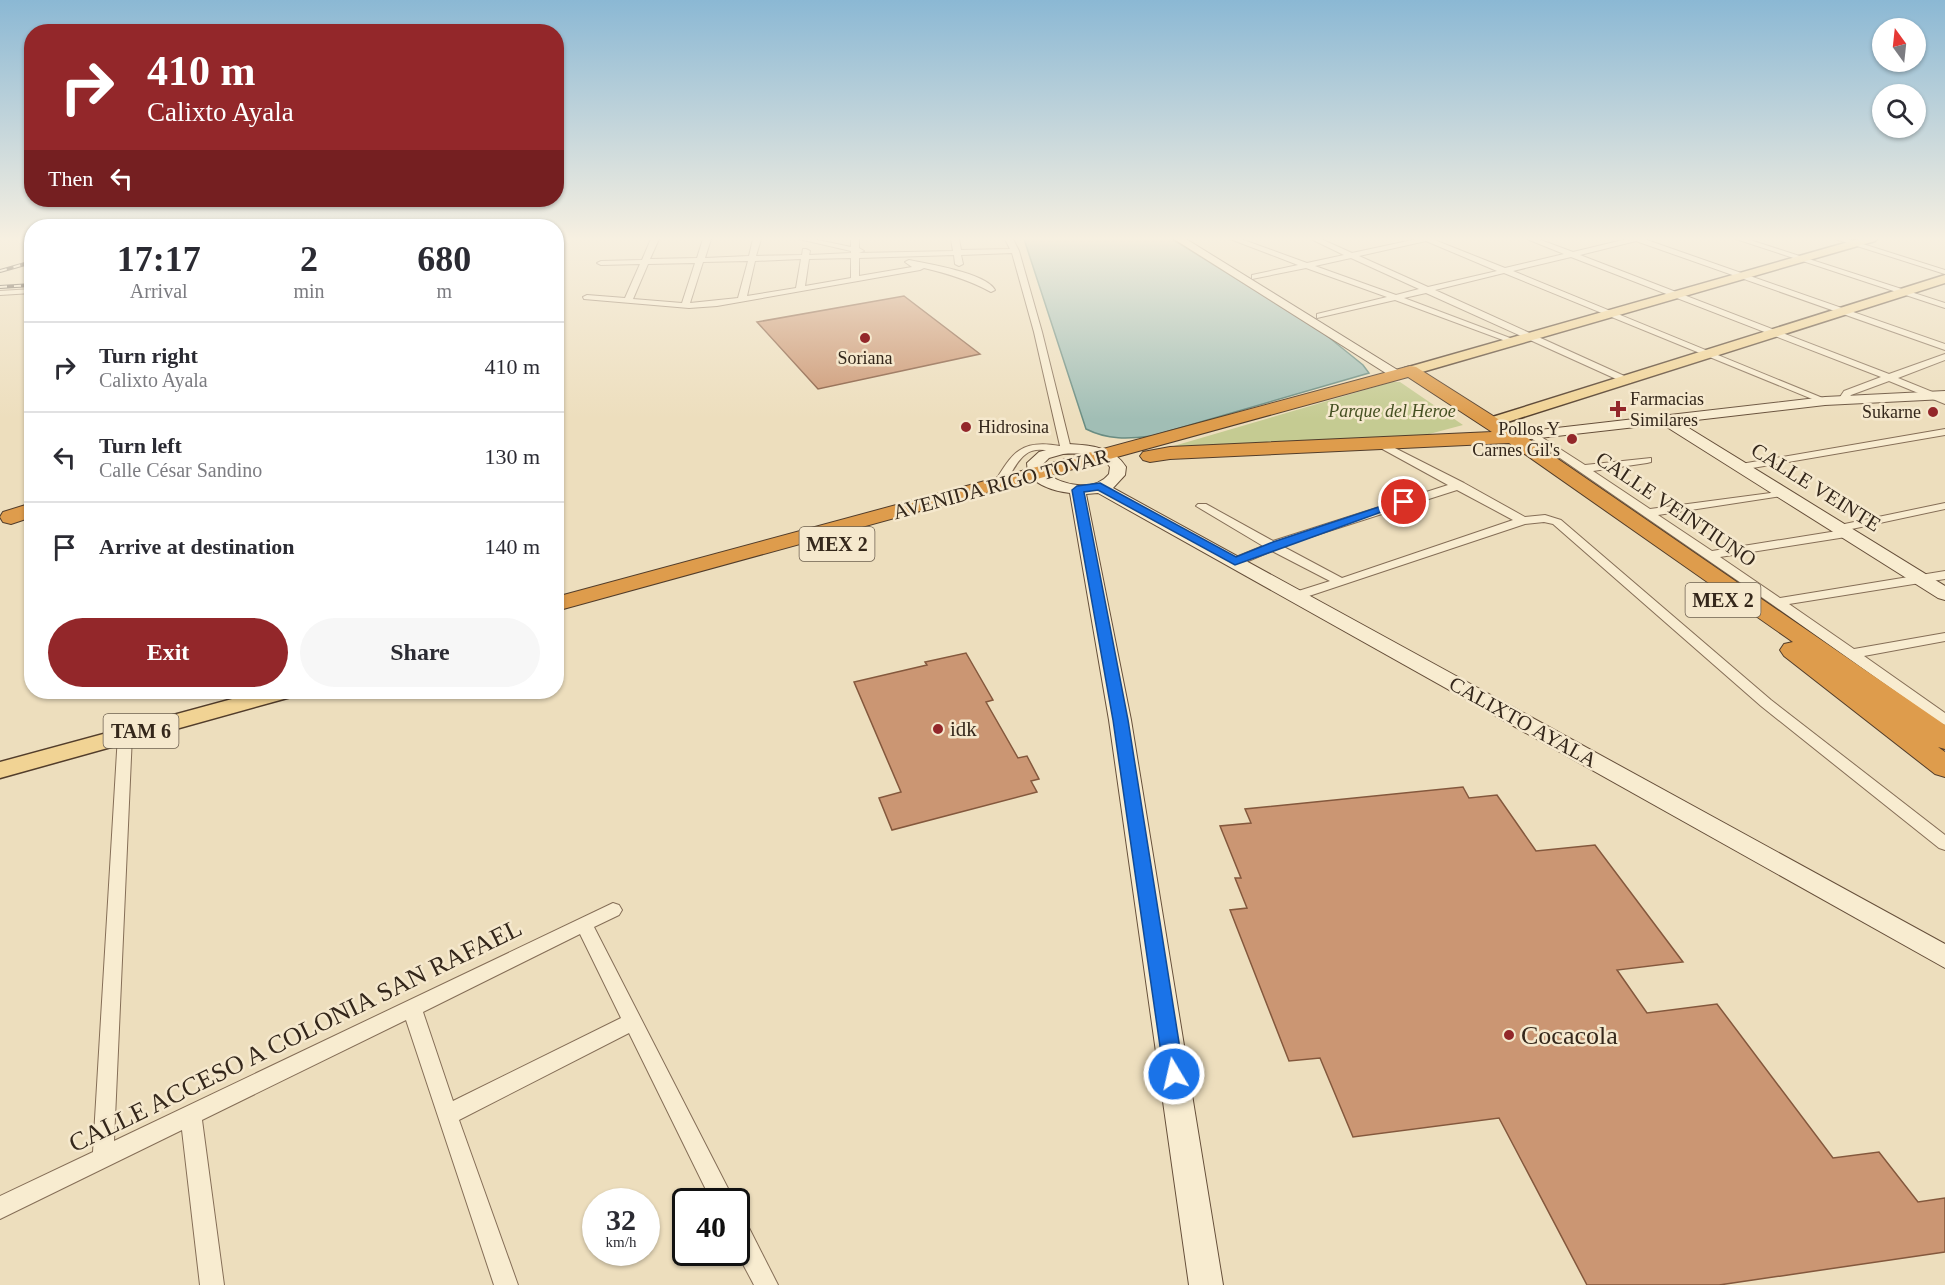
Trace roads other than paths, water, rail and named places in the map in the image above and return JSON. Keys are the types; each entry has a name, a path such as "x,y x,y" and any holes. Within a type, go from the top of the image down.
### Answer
{"highway":[{"name":"MEX 2","path":"1403,372 1502,431 1824,652 1945,725"},
{"name":"AVENIDA RIGO TOVAR","path":"564,602 785,550 888,530 1042,479 1403,372"},
{"name":"MEX 2","path":"1379,443 1423,441 1502,431"},
{"name":"MEX 2","path":"1502,431 1532,464 1800,655 1945,767"},
{"path":"1423,441 1454,440 1502,431"},
{"path":"1454,440 1486,447 1532,464"},
{"name":"AVENIDA RIGO TOVAR","path":"1112,460 1170,453 1379,443"},
{"path":"1576,464 1571,469 1598,491 1605,501"},
{"name":"AVENIDA RIGO TOVAR","path":"564,616 628,603 785,550 995,485 1042,479"},
{"path":"888,530 907,516 990,494 995,485"}],"main road":[{"name":"MEX 2","path":"1403,372 1660,299"},
{"name":"MEX 2","path":"1502,431 1628,381 1883,299"},
{"name":"TAM 6","path":"0,770 257,699"}],"street":[{"path":"614,299 685,305 742,299"},
{"path":"685,305 687,299"},
{"path":"1029,299 1063,449"},
{"path":"1280,299 1403,372"},
{"path":"1292,299 1403,372"},
{"path":"1320,316 1390,299"},
{"path":"1397,299 1514,341"},
{"path":"1447,299 1628,381"},
{"path":"1576,299 1825,401"},
{"path":"1691,299 1941,397"},
{"path":"1806,299 1945,347"},
{"path":"1924,299 1945,306"},
{"path":"1843,399 1847,393 1945,357"},
{"path":"1502,431 1664,419 1843,399 1941,397"},
{"name":"CALLE VEINTE","path":"1664,419 1945,594"},
{"name":"CALLE VEINTIUNO","path":"1502,431 1576,464 1778,602 1945,725"},
{"path":"1741,467 1945,432"},
{"path":"1379,443 1523,521"},
{"path":"995,485 1020,451 1038,446 1083,449 1112,460 1118,471 1116,477 1089,488 1120,720 1206,1285"},
{"path":"1042,479 1034,468 1039,458 1063,449"},
{"path":"1576,464 1647,460"},
{"name":"CALIXTO AYALA","path":"1042,479 1089,488 1235,562 1945,957"},
{"path":"1235,562 1272,546 1460,485"},
{"path":"1648,513 1782,493"},
{"path":"1202,506 1341,582"},
{"path":"1711,555 1843,530 1945,506"},
{"path":"1297,596 1523,521 1551,519 1619,574 1766,703 1945,844"},
{"path":"1778,602 1945,575"},
{"path":"1851,654 1945,637"},
{"path":"104,1158 125,735"},
{"name":"CALLE ACCESO A COLONIA SAN RAFAEL","path":"0,1208 614,910"},
{"path":"584,925 717,1188"},
{"path":"412,1007 506,1285"},
{"path":"447,1115 634,1021"},
{"path":"191,1116 212,1285"},
{"path":"750,1254 766,1285"}],"water":[{"path":"1044,299 1269,299 1321,331 1363,365 1369,373 1152,436 1118,438 1086,429"}],"place":[{"name":"Soriana","path":"865,338"},
{"name":"Farmacias Similares","path":"1618,409"},
{"name":"Sukarne","path":"1933,412"},
{"name":"Hidrosina","path":"966,427"},
{"name":"Pollos Y Carnes Gil's","path":"1572,439"},
{"name":"idk","path":"938,729"},
{"name":"Cocacola","path":"1509,1035"}],"park label":[{"name":"Parque del Heroe","path":"1392,411"}]}
